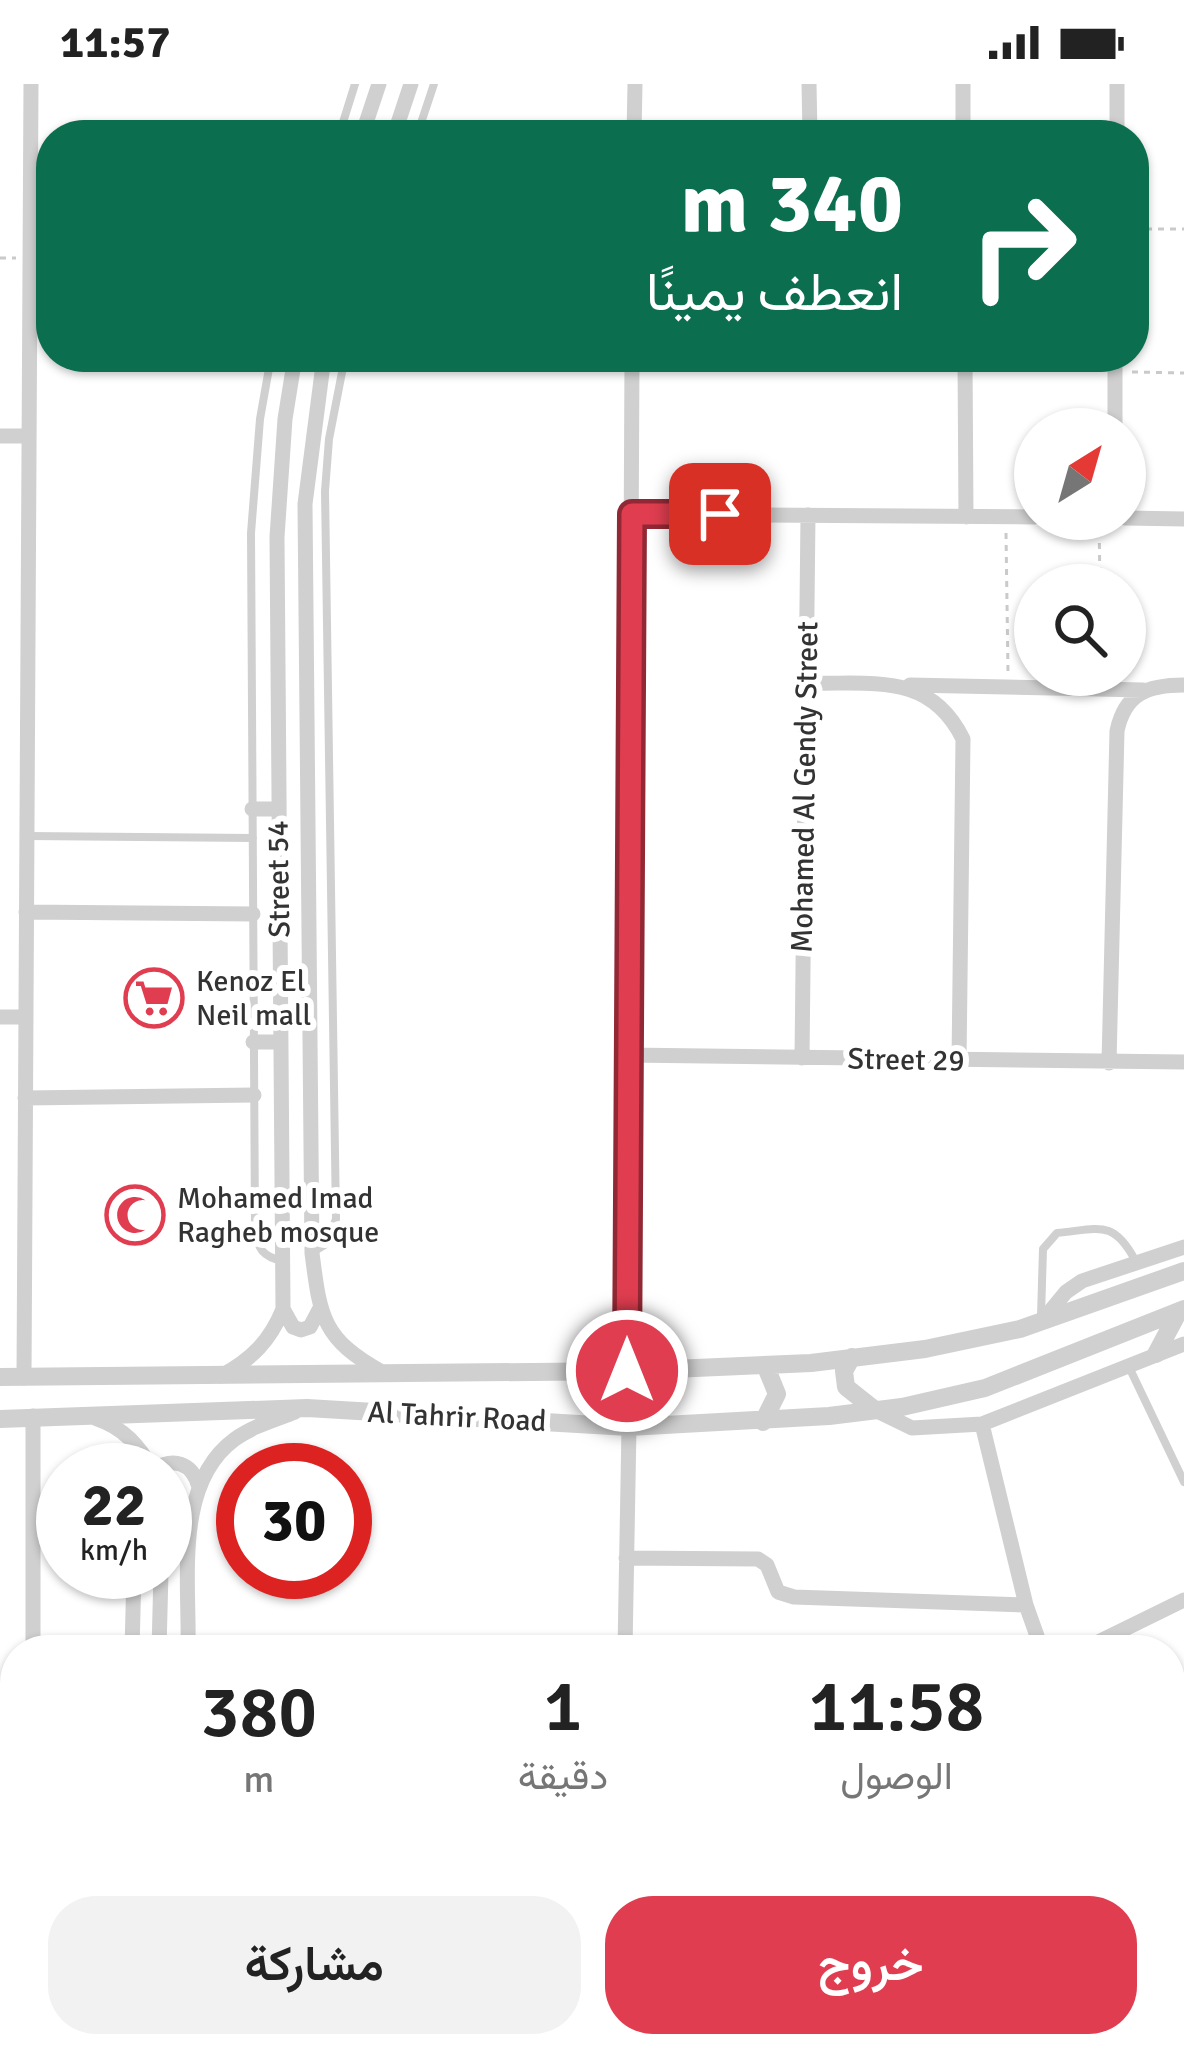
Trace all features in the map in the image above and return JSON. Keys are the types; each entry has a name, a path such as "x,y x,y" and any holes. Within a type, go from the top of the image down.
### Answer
{"street":[{"path":"24,1378 31,84"},
{"path":"367,120 379,84"},
{"path":"399,120 411,84"},
{"path":"634,84 634,120"},
{"path":"809,84 810,120"},
{"path":"963,84 963,120"},
{"path":"1117,84 1117,120"},
{"name":"Street 54","path":"283,1309 277,537 293,372"},
{"name":"Street 54","path":"319,1310 312,1253 304,504 322,372"},
{"path":"627,1371 632,372"},
{"path":"965,372 966,517"},
{"path":"1115,372 1115,408"},
{"path":"0,436 29,436"},
{"path":"632,514 1014,517"},
{"name":"Mohamed Al Gendy Street","path":"802,1058 808,515"},
{"path":"1146,518 1184,519"},
{"path":"806,683 1014,687"},
{"path":"896,685 938,701 963,739 958,1061"},
{"path":"1146,689 1184,685"},
{"path":"1108,1063 1117,731 1120,714 1137,696"},
{"path":"252,809 278,809"},
{"path":"26,912 253,914"},
{"path":"0,1018 26,1017"},
{"path":"253,1042 280,1042"},
{"name":"Street 29","path":"627,1055 1184,1062"},
{"path":"25,1097 254,1095"},
{"path":"1041,1322 1073,1286 1184,1247"},
{"name":"Al Tahrir Road","path":"0,1377 766,1367 925,1349 1041,1322 1184,1270"},
{"path":"283,1309 293,1328 301,1330 310,1327 319,1310"},
{"path":"221,1376 260,1350 283,1309"},
{"path":"319,1310 325,1327 341,1345 382,1372"},
{"path":"1156,1354 1182,1310"},
{"name":"Al Tahrir Road","path":"0,1419 307,1408 628,1427 763,1422 875,1410 985,1388 1182,1310"},
{"path":"852,1358 844,1371 846,1387 875,1410 912,1428 982,1424 1184,1344"},
{"path":"763,1422 777,1394 766,1367"},
{"path":"188,1635 191,1534 199,1486 217,1456 234,1440 307,1408"},
{"path":"32,1416 33,1635"},
{"path":"88,1416 115,1425 135,1443"},
{"path":"982,1424 1037,1635"},
{"path":"626,1635 628,1427"},
{"path":"192,1472 199,1486"},
{"path":"626,1558 758,1559 767,1565 778,1592 794,1597 1026,1605"},
{"path":"132,1635 133,1599"},
{"path":"159,1635 160,1599"},
{"path":"1113,1635 1184,1600"}],"lane":[{"path":"344,120 355,84"},
{"path":"422,120 434,84"},
{"path":"268,372 251,533 256,1245 267,1258 284,1261"},
{"path":"312,1253 326,1244 335,1219 325,491 341,372"},
{"path":"27,836 253,838"},
{"path":"1041,1322 1043,1250 1057,1233 1114,1231 1136,1262"},
{"path":"1129,1366 1184,1482"}],"path":[{"path":"1149,229 1184,229"},
{"path":"1149,368 1184,373"},
{"path":"1006,517 1008,687"}],"place":[{"name":"Kenoz El Neil mall","path":"154,998"},
{"name":"Mohamed Imad Ragheb mosque","path":"135,1215"}],"route":[{"path":"627,1371 632,514 720,514"}]}
